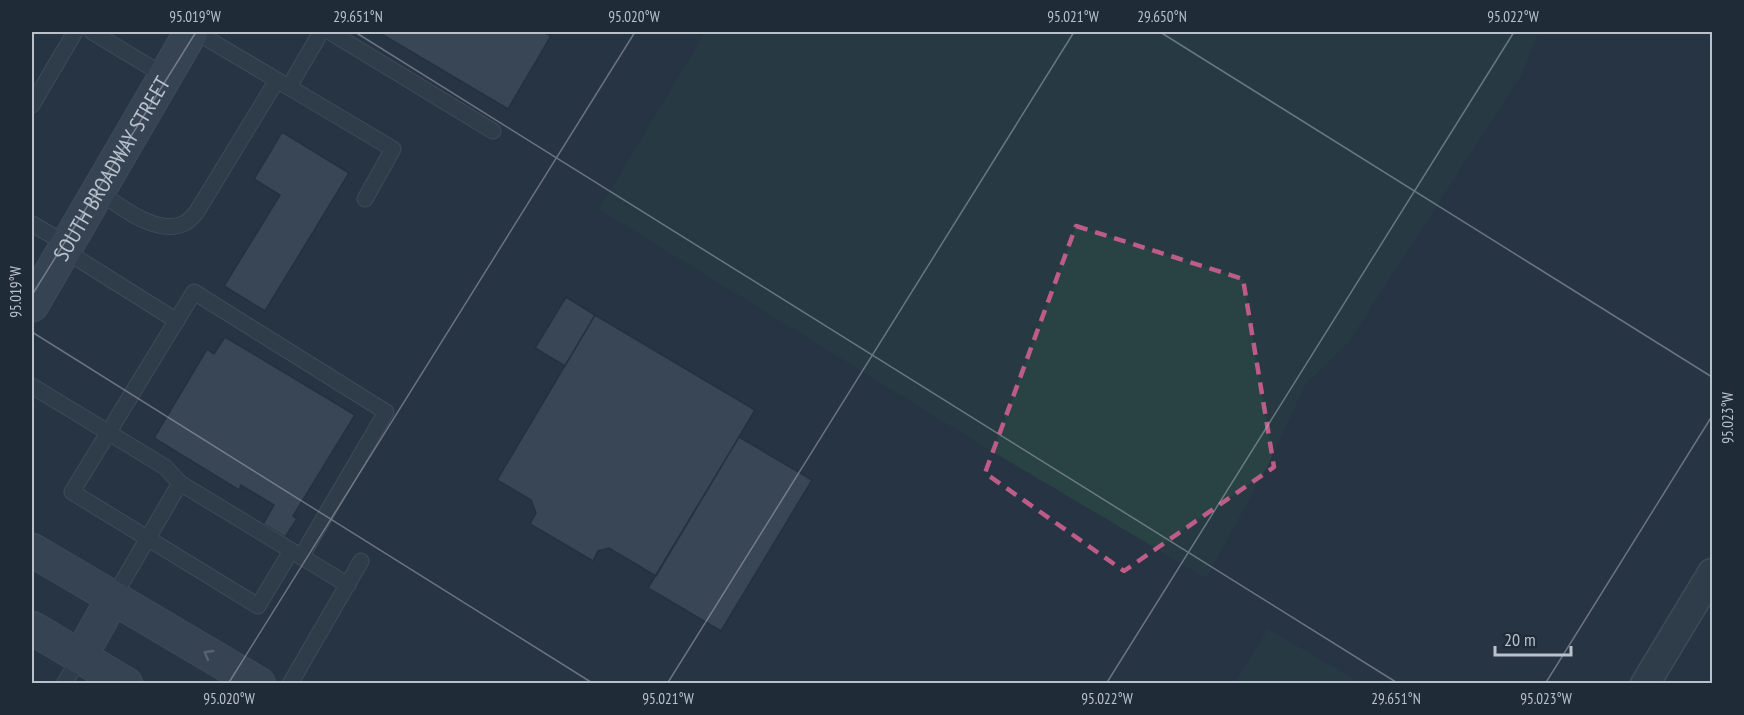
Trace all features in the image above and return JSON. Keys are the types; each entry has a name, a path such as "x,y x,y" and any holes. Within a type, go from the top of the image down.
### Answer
{"main road":[{"name":"SOUTH BROADWAY STREET","path":"32,305 191,32"},
{"path":"32,550 259,684"},
{"path":"72,670 113,598"},
{"path":"32,628 72,670 126,684"}],"street":[{"path":"1645,684 1713,573"}],"lane":[{"path":"32,105 75,32"},
{"path":"92,32 165,76"},
{"path":"196,32 393,149 365,199"},
{"path":"98,191 142,220 165,227 184,223 196,213 283,83 321,32"},
{"path":"330,32 493,131"},
{"path":"32,224 177,321"},
{"path":"194,292 386,412 296,554 258,606 72,492 177,321 194,292"},
{"path":"32,386 165,467 180,483 348,585"},
{"path":"113,598 180,483"},
{"path":"290,684 361,561"}],"highlighted area":[{"path":"1076,226 1243,279 1274,467 1124,571 985,473"}],"green space":[{"path":"706,32 1538,32 1523,72 1348,343 1306,383 1269,463 1206,578 993,452 599,209"},
{"path":"1268,629 1360,683 1235,683"}],"building":[{"path":"378,32 544,32 551,36 508,109"},
{"path":"282,132 349,173 265,311 224,286 280,195 254,179"},
{"path":"566,297 595,315 565,366 535,348"},
{"path":"595,315 755,410 656,576 609,548 598,551 593,561 530,524 536,513 531,500 497,480"},
{"path":"225,337 355,415 293,516 297,519 285,537 263,524 274,505 241,485 239,490 154,438 207,349 214,354"},
{"path":"739,437 812,480 721,631 648,588"}]}
